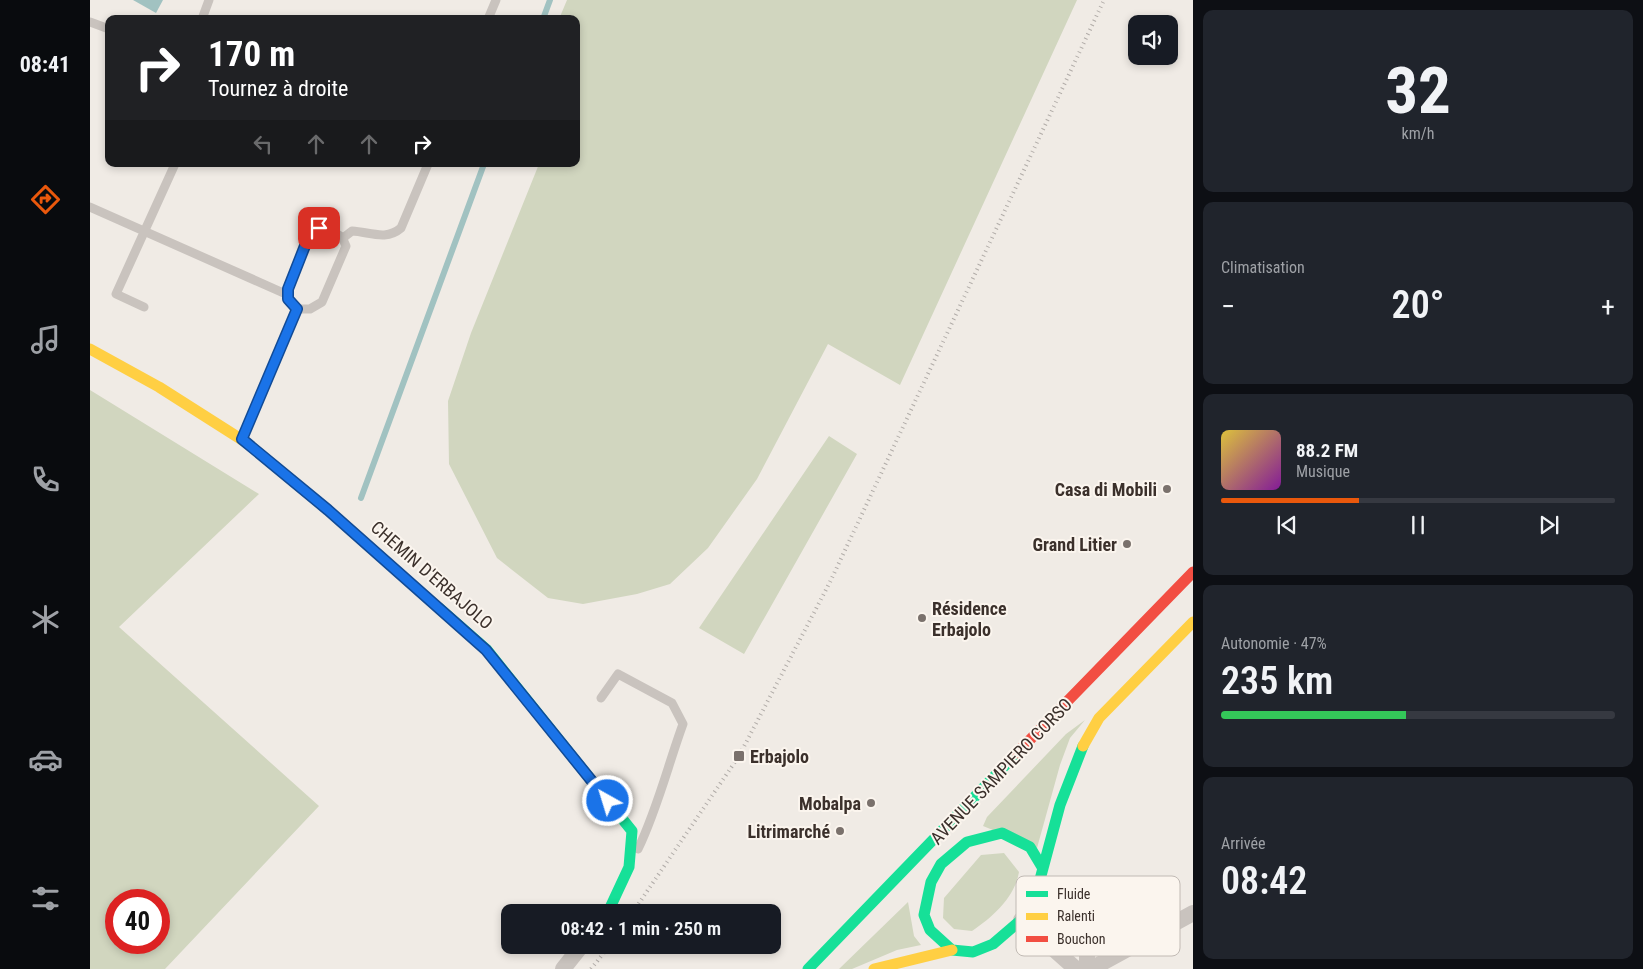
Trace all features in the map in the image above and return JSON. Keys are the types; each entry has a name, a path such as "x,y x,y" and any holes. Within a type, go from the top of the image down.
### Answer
{"main road":[{"name":"CHEMIN D'ERBAJOLO","path":"90,348 159,387 242,439 328,510 486,650 632,831 629,867 612,904"},
{"name":"AVENUE SAMPIERO CORSO","path":"808,969 1193,572"},
{"name":"AVENUE SAMPIERO CORSO","path":"1042,867 1071,772 1086,739 1099,718 1193,622"},
{"name":"AVENUE SAMPIERO CORSO","path":"968,842 974,828"},
{"path":"952,950 930,930 924,916 930,882 941,864 954,851 968,842 1002,833 1030,847 1042,867 1040,876"},
{"name":"AVENUE SAMPIERO CORSO","path":"921,880 941,864"},
{"path":"879,968 952,950 973,952 993,944 1016,924"}],"street":[{"path":"1180,920 1193,913"},
{"path":"563,969 575,954"},
{"path":"1061,956 1076,969"},
{"path":"1087,956 1087,969"},
{"path":"1091,969 1115,956"}],"lane":[{"path":"203,15 209,0"},
{"path":"490,15 496,0"},
{"path":"90,22 105,28"},
{"path":"144,307 116,294 173,167"},
{"path":"343,238 352,231 380,236 393,235 401,228 427,167"},
{"path":"90,207 288,295"},
{"path":"319,228 329,229 343,238 346,246 322,302 310,309 297,309 288,299 288,295 288,289 310,233 319,228"},
{"path":"242,439 297,309"},
{"path":"601,698 618,674 672,703 683,724 648,829 629,867"}],"green space":[{"path":"567,0 1077,0 900,385 828,344 757,479 708,548 670,584 637,594 583,604 548,598 497,558 449,464 448,401 471,333 538,167 580,167 580,15 561,15"},
{"path":"90,390 259,494 119,627 319,806 165,969 90,969"},
{"path":"829,436 857,454 744,654 699,628"},
{"path":"1085,720 1070,738 1060,765 1037,848 983,826 987,817 1066,734"},
{"path":"1004,853 1019,872 1018,876 1016,876 1016,883 1002,906 972,931 954,929 943,918 944,898 981,855"},
{"path":"908,902 914,936 921,945 897,950 852,969 839,969"}],"water":[{"path":"133,0 163,0 156,13"}],"waterway":[{"path":"544,15 550,0"},
{"path":"361,498 483,167"}],"railway":[{"path":"638,904 739,756 830,582 1104,0"},
{"path":"591,969 603,954"}],"traffic: fast":[{"path":"439,608 487,650 632,831 629,867 612,904"},
{"path":"1041,876 1060,805 1083,746"},
{"path":"808,969 1017,753"},
{"path":"1016,924 993,944 973,952 952,950 930,930 924,915 931,882 941,864 967,842 1002,833 1030,847 1042,867"}],"traffic: slow":[{"path":"90,349 159,387 247,443 328,510 439,608"},
{"path":"1083,746 1099,718 1193,622"},
{"path":"874,969 952,950"}],"traffic: jam":[{"path":"1017,753 1193,572"}],"place":[{"name":"Casa di Mobili","path":"1167,489"},
{"name":"Grand Litier","path":"1127,544"},
{"name":"Résidence Erbajolo","path":"922,618"},
{"name":"Erbajolo","path":"739,756"},
{"name":"Mobalpa","path":"871,803"},
{"name":"Litrimarché","path":"840,831"}],"route":[{"path":"319,228 310,233 288,289 288,299 297,309 242,439 328,510 486,650 608,801"}]}
